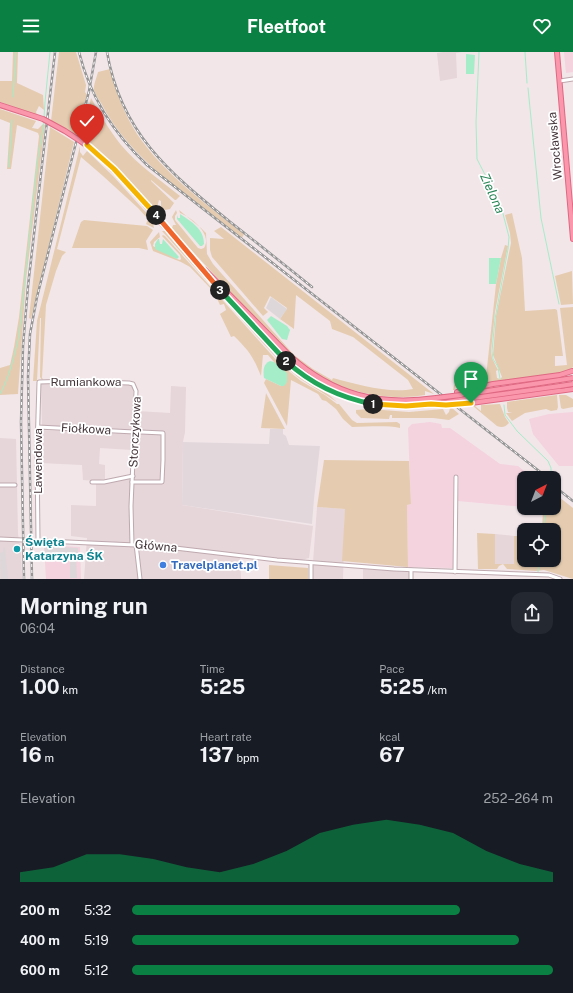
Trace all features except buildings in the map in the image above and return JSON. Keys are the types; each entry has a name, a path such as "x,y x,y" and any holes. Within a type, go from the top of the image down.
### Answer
{"main road":[{"name":"Wrocławska","path":"557,52 573,239"},
{"path":"0,105 43,119 65,131 95,152 119,175 196,261 290,356 308,372 321,380 343,390 375,399 401,401 444,397 493,384 560,375 572,371 570,381 573,389 471,403 396,406 366,403 338,394 296,370 279,354 208,277 196,261"},
{"path":"459,393 573,378"},
{"path":"444,404 466,399 573,384"}],"street":[{"path":"560,81 573,79"},
{"name":"Rumiankowa","path":"39,382 72,381 133,384"},
{"name":"Lawendowa","path":"38,540 37,450 39,382"},
{"name":"Storczykowa","path":"132,544 132,482 136,391 133,384"},
{"name":"Fiołkowa","path":"38,427 134,432"},
{"name":"Storczykowa","path":"132,482 162,482 163,433 141,432"},
{"path":"92,482 104,482 133,476"},
{"path":"455,572 456,476"},
{"path":"0,485 15,485"},
{"name":"Główna","path":"0,539 136,544 311,563 411,570 531,574 552,576 560,579"},
{"path":"136,544 140,566 140,579"},
{"path":"311,563 311,579"},
{"path":"411,570 411,579"}],"shaded area":[{"path":"13,52 18,52 17,83 43,95 44,110 39,106 36,112 37,115 0,102 0,81 12,81"},
{"path":"59,52 76,52 86,85 85,92 87,95 76,135 51,121"},
{"path":"462,52 456,53 457,78 440,81 437,53"},
{"path":"564,52 573,52 573,72 566,73"},
{"path":"466,54 475,55 474,74 466,74"},
{"path":"110,69 124,110 137,134 148,149 173,176 244,234 242,238 164,177 128,142 113,123 94,90 98,72"},
{"path":"91,98 101,116 121,145 149,172 180,196 175,200 151,180 174,203 170,209 165,210 161,207 161,201 159,200 157,208 161,215 116,167 87,143 90,142 93,137 89,136 83,140 82,139"},
{"path":"0,109 36,121 32,128 38,129 43,124 45,125 26,280 18,394 0,395 0,368 10,365 19,317 39,136 38,133 17,125 11,169 7,169 10,123 0,119"},
{"path":"50,127 74,142 31,319 29,318"},
{"path":"80,146 80,152 83,156 87,151 113,176 152,219 154,228 146,224 148,219 138,208 81,157 57,249 66,252 62,256 56,271 46,305 43,379 42,380 40,377 40,318 37,381 33,381 37,321"},
{"path":"176,210 177,213 175,220 198,248 204,248 206,243 206,237 200,227 206,233 207,254 213,264 294,355 313,369 332,380 333,378 383,389 413,389 408,380 353,337 332,329 330,321 296,295 294,329 280,319 287,308 270,296 264,308 268,312 263,316 212,257 210,250 210,238 224,239 214,231 221,227 434,394 425,391 425,395 412,397 379,396 340,386 327,381 306,368 275,339 258,320 257,321 170,227 172,228 173,225 176,225 172,217"},
{"path":"512,213 522,258 525,311 557,310 563,356 555,356 555,366 567,365 560,308 573,307 573,367 564,372 461,389 460,384 456,385 455,390 453,390 455,381 486,377 496,284 505,245 508,246 495,312 491,351 492,358 498,370 496,371 497,378 500,379 502,377 493,355 496,316 511,243 505,215"},
{"path":"180,214 200,230 204,244 202,246 200,246 177,219 177,215 178,218 180,218"},
{"path":"84,220 147,226 153,230 146,241 148,250 139,248 72,248 81,222"},
{"path":"162,231 165,231 168,234 277,358 295,374 329,395 337,402 299,378 280,362"},
{"path":"159,232 160,237 154,242 153,246 180,260 180,255 162,236 165,236 279,363 301,381 339,404 352,420 357,423 397,422 400,424 400,428 382,426 352,427 343,419 336,409 326,401 322,400 318,394 291,380 287,426 264,383 266,379 281,386 274,362 268,355 263,355 261,376 256,363 247,350 234,336 231,337 220,314 226,310 224,304 220,305 214,292 190,267 153,251 150,242"},
{"path":"158,239 160,244 162,244 163,239 179,257 177,259 155,249 155,244"},
{"path":"489,258 501,258 496,284 489,284"},
{"path":"572,271 573,304 561,305 555,276"},
{"path":"271,297 287,309 280,319 266,308"},
{"path":"238,306 281,353 300,369 326,385 369,400 404,403 382,402 363,400 327,388 294,366 274,347"},
{"path":"271,316 287,326 290,330 287,340 282,339 267,320"},
{"path":"270,361 274,362 287,373 287,382 284,386 264,378 264,368"},
{"path":"560,382 464,397 463,396"},
{"path":"87,383 131,385 133,387 133,430 42,426 41,384"},
{"path":"171,386 186,387 182,505 313,526 309,558 294,562 240,557 241,579 84,579 87,538 71,536 71,505 96,506 96,484 127,479 129,475 134,472 137,411 170,413"},
{"path":"266,393 285,429 261,428"},
{"path":"557,395 557,410 551,411 546,409 525,413 512,421 506,413 512,413 508,412 507,402"},
{"path":"559,395 566,395 573,399 573,407 561,408"},
{"path":"439,400 441,401 421,403 410,403"},
{"path":"500,404 509,423 502,427 497,426 473,406 481,411 481,405"},
{"path":"450,408 459,414 449,420 433,418 392,418 392,415 390,415 389,419 361,418 356,413 356,410 369,409 409,412 443,409 446,415"},
{"path":"573,412 573,466 559,466 533,434 529,419 549,414"},
{"path":"430,422 441,424 442,428 450,428 500,464 518,466 524,471 517,471 517,506 458,501 459,477 454,477 453,568 408,567 407,505 411,504 408,428 412,424"},
{"path":"270,429 283,429 283,434 286,436 289,445 320,446 312,524 182,505 183,442 269,444"},
{"path":"42,430 130,434 133,437 132,450 100,448 99,464 105,465 105,479 97,481 83,480 82,465 41,463"},
{"path":"0,438 16,439 18,534 21,551 22,579 0,579"},
{"path":"324,460 409,461 411,504 407,505 408,567 342,561 345,509 317,507"},
{"path":"561,499 573,508 573,579 544,570 536,571 507,569 503,564 514,564 514,536 517,536 517,567 561,567 561,523 542,523 543,515 561,515"},
{"path":"317,507 345,509 343,579 313,579"},
{"path":"477,533 495,534 495,564 503,564 497,569 478,569"},
{"path":"495,534 514,536 514,564 495,564"},
{"path":"44,545 80,547 81,579 46,579"},
{"path":"44,546 78,548 78,554 76,556 77,578 70,578 70,554 45,553"},
{"path":"5,547 8,579 1,579 0,553 3,552 3,548"},
{"path":"269,565 308,568 308,579 269,579"},
{"path":"363,569 409,572 409,579 363,579"}],"waterway":[{"path":"13,97 16,52"},
{"path":"44,117 50,52"},
{"name":"Zielona","path":"479,52 476,122 477,159 501,206 509,237 495,319 492,351 493,359 498,367 500,379"},
{"path":"525,52 527,83"},
{"path":"528,88 541,218 559,304"},
{"path":"9,167 12,120"},
{"path":"0,394 9,373 19,336 37,164 44,122"},
{"name":"Zielona","path":"504,405 505,415 517,431 548,461 551,471"},
{"name":"Zielona","path":"544,523 545,515"},
{"name":"Zielona","path":"538,567 538,572"}],"railway":[{"path":"24,579 21,422 23,346 28,286 55,52"},
{"path":"79,52 90,84 105,114 124,141 147,165 539,471"},
{"path":"32,579 28,377 30,334 37,297 89,91 96,52"},
{"path":"107,52 114,81 124,106 136,128 151,148 168,167 207,203 312,287"},
{"path":"561,492 573,501"}],"place":[{"name":"Święta Katarzyna ŚK","path":"17,549"},
{"name":"Travelplanet.pl","path":"163,565"}],"route":[{"path":"87,145 128,184 196,261 208,277 279,354 307,377 338,394 359,401 379,405 416,406 471,403"}]}
